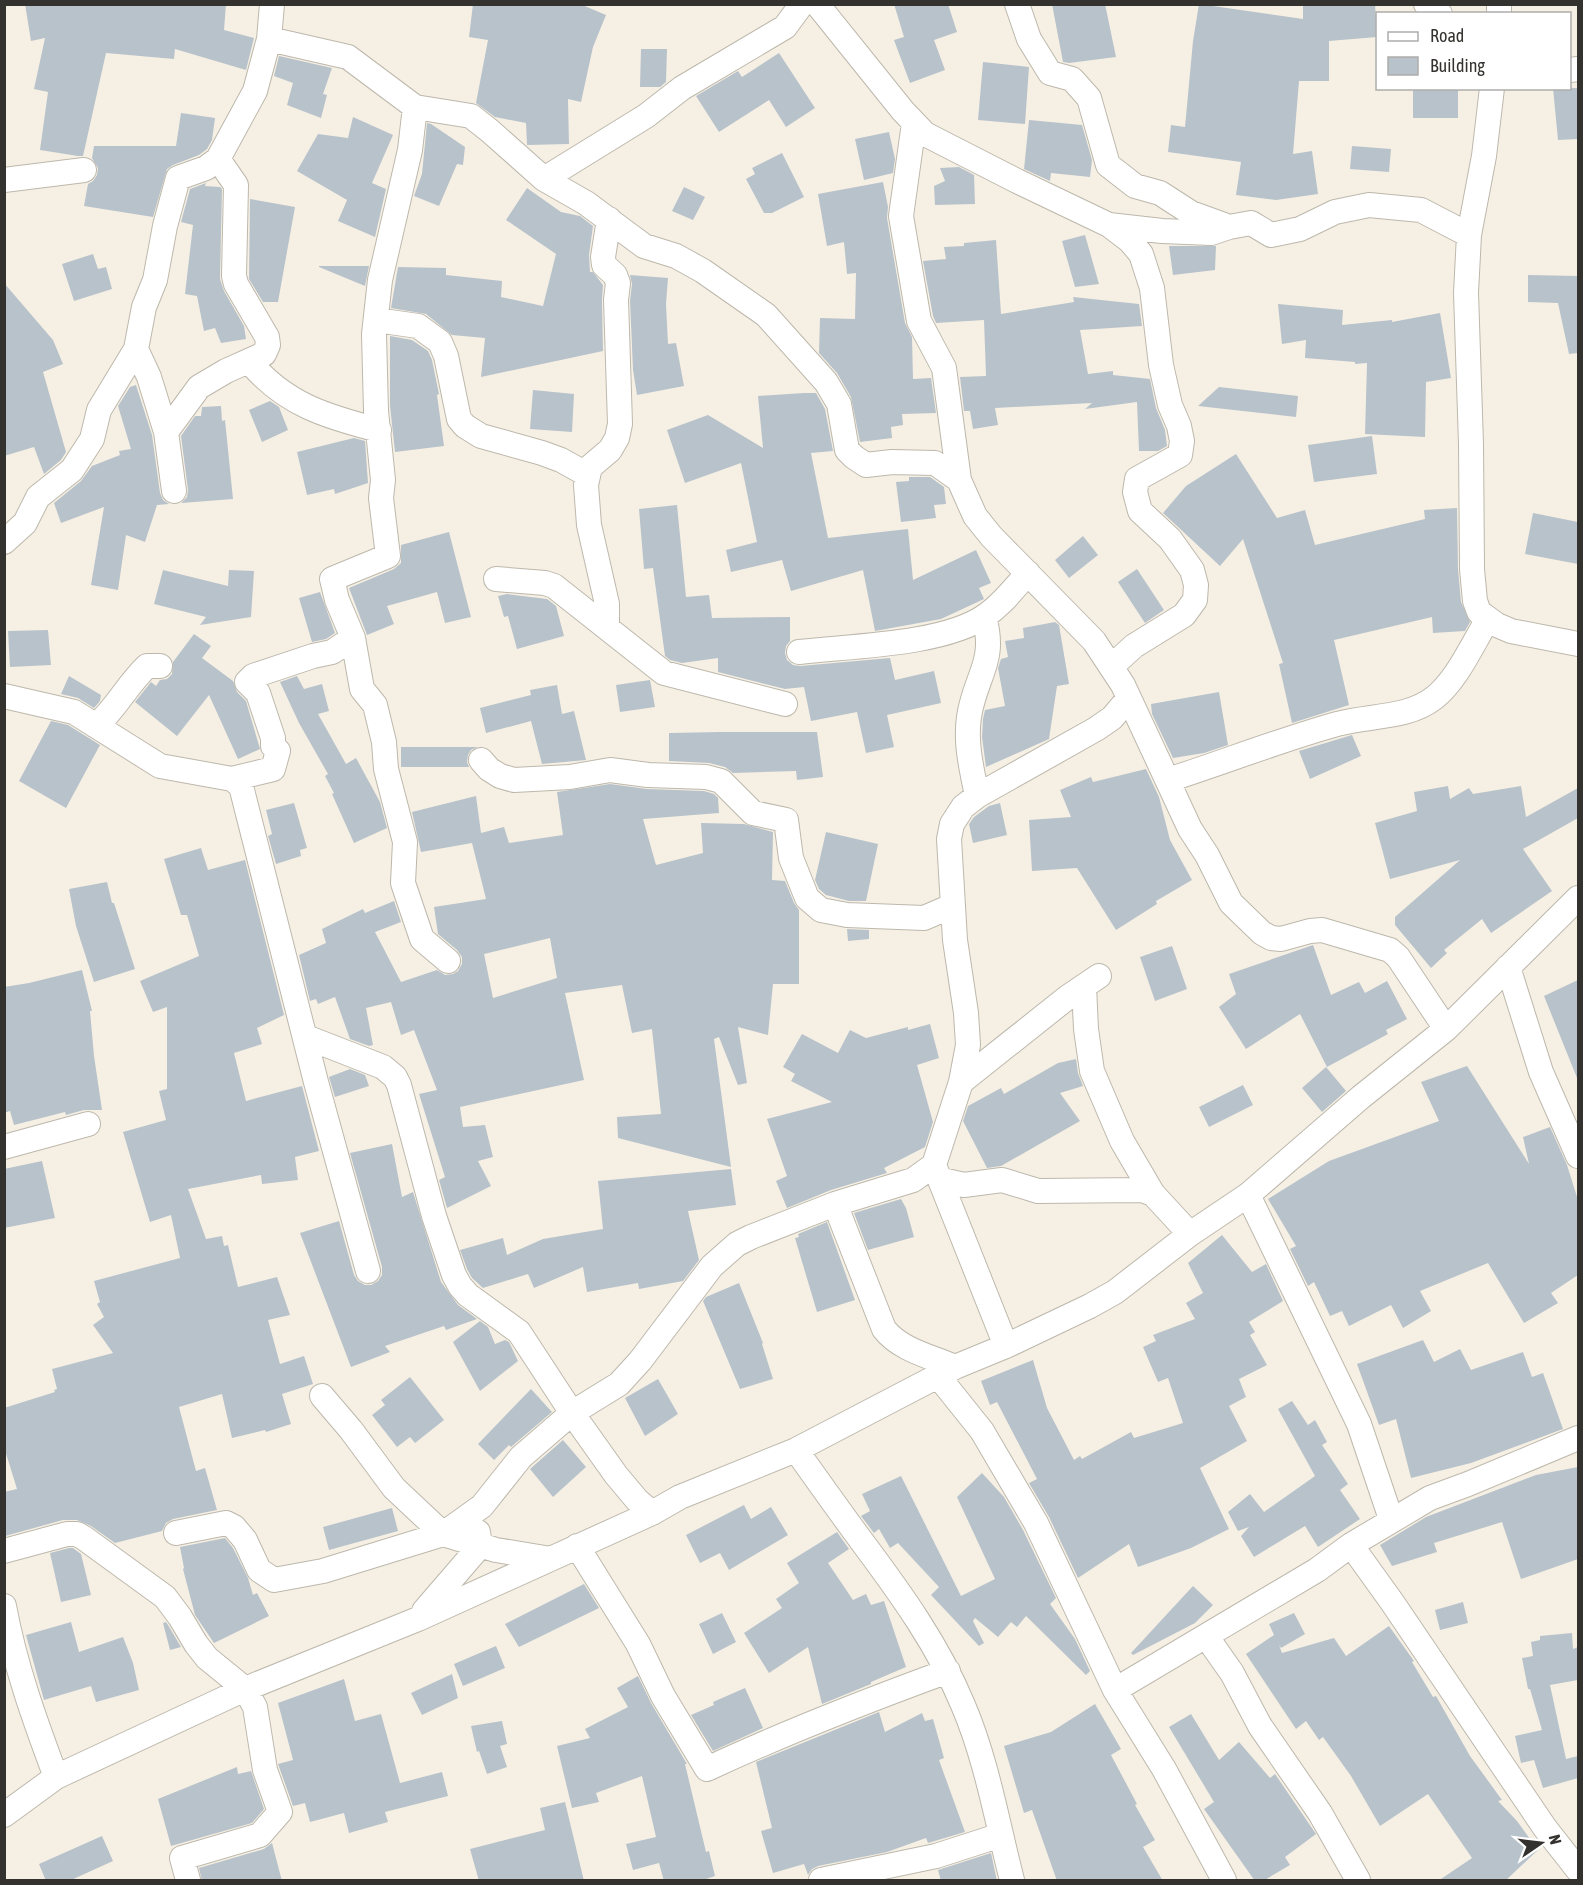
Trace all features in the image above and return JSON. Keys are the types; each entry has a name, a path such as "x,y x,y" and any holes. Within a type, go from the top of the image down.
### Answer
{"street":[{"path":"4,542 25,523 38,497 72,470 92,439 99,410 136,349 144,307 155,280 165,226 178,178 206,168 218,159 255,91 269,39 272,4"},
{"path":"544,179 646,116 682,88 785,27 802,4"},
{"path":"817,4 925,134 1109,225 1130,241 1141,254 1152,288 1161,365 1170,405 1179,426 1182,441 1180,455 1137,479 1135,492 1140,511 1170,539 1192,570 1196,585 1195,600 1184,615 1134,645 1112,666"},
{"path":"1017,4 1029,39 1050,72 1072,79 1089,98 1108,165 1135,186 1160,193 1191,213 1229,227"},
{"path":"269,39 348,57 415,107 471,116 544,179 586,203 644,246 685,261 766,315 826,382 839,404 847,450 854,457 866,465 892,462 935,463 958,480"},
{"path":"1490,91 1484,156 1469,235 1466,293 1472,444 1472,569 1475,601 1479,612 1511,631 1578,644"},
{"path":"415,107 410,150 380,280 376,320 374,371 383,480 381,498 388,556 332,579 337,600 353,638 363,689 375,705 384,742 386,769 405,842 403,883 422,939 448,961"},
{"path":"914,123 901,216 919,321 944,368 958,480 975,516 990,536 1094,641 1112,666 1191,829 1208,855 1231,903 1271,939 1281,939 1310,930 1322,930 1384,946 1398,957 1446,1029"},
{"path":"166,432 199,387 226,371 264,354 268,345 267,337 236,284 234,276 236,185 218,159"},
{"path":"4,180 84,170"},
{"path":"1109,225 1162,231 1211,233 1251,223 1271,235 1300,229 1335,212 1369,205 1421,210 1469,235"},
{"path":"608,626 607,604 589,525 586,485 590,467 610,450 617,438 620,424 616,300 618,283 615,275 604,264 603,257 609,219"},
{"path":"376,320 418,326 440,342 446,356 459,419 472,432 561,460 588,475"},
{"path":"136,349 149,377 166,432 174,491"},
{"path":"249,361 259,373 304,407 329,417 379,430"},
{"path":"799,652 921,639 956,630 984,617 1004,600 1028,573"},
{"path":"496,579 545,583 554,586 608,626 649,663 664,673 785,704"},
{"path":"977,796 969,758 968,735 969,716 989,650 989,633 984,617"},
{"path":"1168,780 1339,724 1403,712 1433,699 1455,678 1488,619"},
{"path":"4,696 74,712 160,766 232,779 273,769 278,751 273,747 273,738 258,693 247,682 253,676 332,652 353,638"},
{"path":"96,726 109,714 137,675 147,666 160,666"},
{"path":"1006,1346 938,1172 968,1045 952,906 949,839 952,824 963,807 977,796 1096,729 1112,718 1129,698"},
{"path":"481,760 500,776 514,780 570,777 610,770 648,775 706,777 721,781 753,813 786,820 791,858 807,898 821,910 847,915 924,918 952,906"},
{"path":"232,779 241,786 368,1271"},
{"path":"4,1815 56,1777 245,1689 418,1619 652,1513 680,1497 796,1450 947,1371 1006,1346 1115,1292 1190,1234 1248,1195 1361,1097 1446,1029 1578,898"},
{"path":"1508,967 1541,1072 1578,1156"},
{"path":"961,1082 1091,981 1086,1029 1092,1071 1122,1141 1153,1194 1190,1234"},
{"path":"306,1037 383,1067 395,1077 434,1216 454,1275 468,1295 519,1332 572,1413 630,1493 652,1513"},
{"path":"4,1147 88,1124"},
{"path":"176,1533 226,1523 234,1527 246,1540 259,1570 274,1580 323,1571 443,1534 482,1506 521,1457 572,1413 619,1384 640,1361 712,1266 737,1244 751,1236 835,1204 938,1172 964,1185 1002,1180 1038,1191 1142,1191 1153,1194"},
{"path":"1248,1195 1359,1424 1391,1519"},
{"path":"835,1204 884,1329 891,1338 947,1371 1036,1522 1115,1690 1164,1769 1224,1881"},
{"path":"322,1396 351,1430 394,1488 443,1534 496,1550 551,1558"},
{"path":"1115,1690 1317,1570 1391,1519 1430,1498 1578,1438"},
{"path":"796,1450 900,1592 948,1671 981,1753 1012,1881"},
{"path":"418,1619 480,1546 478,1522 482,1506"},
{"path":"4,1551 67,1534 77,1534 84,1538 165,1597 180,1617 195,1644 207,1658 245,1689 255,1707 265,1770 280,1812 260,1835 182,1858 188,1881"},
{"path":"1351,1545 1545,1828 1578,1870"},
{"path":"578,1546 638,1644 663,1696 707,1769 829,1715 948,1671"},
{"path":"4,1606 31,1711 56,1777"},
{"path":"1206,1636 1232,1673 1260,1726 1320,1813 1359,1881"},
{"path":"821,1881 936,1856 1001,1835"}],"building":[{"path":"25,4 226,4 224,30 254,38 246,70 175,49 174,59 106,53 83,156 78,156 40,150 48,92 34,89 45,38 31,41"},
{"path":"473,4 580,4 606,15 593,47 581,102 568,99 569,144 527,145 526,123 495,117 476,103 488,40 469,37"},
{"path":"894,4 948,4 957,32 934,40 945,70 910,83 894,40 904,37"},
{"path":"1052,4 1105,4 1116,57 1063,62"},
{"path":"1199,4 1303,19 1303,4 1375,4 1376,37 1329,41 1329,81 1299,81 1293,154 1312,151 1318,194 1276,200 1236,195 1241,162 1168,152 1171,125 1185,127"},
{"path":"641,49 667,49 666,82 660,87 640,87"},
{"path":"779,53 815,108 786,127 769,100 719,132 696,96 738,71 742,77"},
{"path":"279,56 332,68 323,94 327,95 321,118 287,105 293,83 274,76"},
{"path":"983,62 1029,67 1025,124 978,120"},
{"path":"1578,88 1578,139 1558,140 1553,90"},
{"path":"1413,90 1458,90 1458,118 1413,118"},
{"path":"181,113 215,118 212,140 207,149 199,155 167,169 153,217 84,206 88,184 97,175 98,168 92,158 94,146 176,146"},
{"path":"353,117 393,135 372,183 386,189 375,237 338,221 347,200 297,171 318,134 348,138"},
{"path":"1029,120 1082,125 1092,160 1090,177 1051,173 1050,181 1024,169"},
{"path":"427,123 465,147 463,165 457,164 439,206 414,196 422,174"},
{"path":"889,132 895,159 893,173 864,180 855,139"},
{"path":"1352,146 1391,149 1389,172 1350,169"},
{"path":"782,153 804,197 772,213 764,213 746,179 755,174 752,168"},
{"path":"959,167 974,175 975,204 935,205 934,186 945,181 940,168"},
{"path":"883,182 905,323 912,337 913,379 931,378 936,413 902,414 903,425 891,427 892,438 860,442 851,397 837,373 819,353 820,318 855,319 856,273 847,274 844,242 827,246 818,194"},
{"path":"206,183 205,186 222,189 220,279 224,291 244,326 246,339 221,343 215,328 204,331 197,296 185,294 193,225 181,222 190,189"},
{"path":"684,187 705,197 693,220 672,211"},
{"path":"527,188 561,212 580,216 593,226 589,255 590,272 593,272 603,285 603,351 481,377 485,338 452,335 426,314 391,308 398,267 446,268 446,275 502,281 501,297 543,306 556,254 506,220"},
{"path":"250,199 295,207 278,302 263,302 249,279"},
{"path":"1085,235 1099,284 1075,287 1062,241"},
{"path":"996,240 1001,314 1074,302 1073,297 1139,304 1142,326 1080,330 1088,374 1113,371 1113,375 1150,379 1156,408 1165,430 1167,446 1158,451 1139,451 1137,402 1085,409 1092,403 995,408 998,425 973,429 970,411 964,411 960,377 986,376 984,320 936,323 923,261 946,259 944,247"},
{"path":"1169,246 1216,246 1215,270 1173,275"},
{"path":"93,254 98,269 106,267 112,289 74,301 62,264"},
{"path":"369,266 365,286 319,267"},
{"path":"630,275 668,278 666,304 668,344 676,343 684,386 637,395 633,370"},
{"path":"1528,275 1578,276 1578,353 1569,354 1558,303 1528,302"},
{"path":"4,283 53,340 63,364 43,372 66,452 61,460 44,474 34,447 4,456"},
{"path":"1278,304 1343,310 1342,325 1392,320 1392,322 1440,313 1451,378 1426,382 1425,437 1365,434 1367,363 1355,364 1355,362 1305,358 1306,340 1282,344"},
{"path":"390,336 412,340 428,351 439,394 437,395 444,446 395,452 390,406"},
{"path":"136,385 152,435 160,493 163,500 169,504 157,505 145,542 126,535 118,590 91,585 104,507 61,523 54,503 81,481 92,466 120,455 119,451 131,449 118,406 130,387"},
{"path":"1219,387 1298,396 1296,417 1198,406"},
{"path":"533,390 574,394 572,432 530,429"},
{"path":"816,393 825,409 833,451 811,453 828,538 908,529 913,580 976,550 991,583 979,588 984,599 941,619 875,631 863,570 791,591 782,560 731,572 726,550 757,542 741,463 685,483 667,430 708,415 763,448 758,396"},
{"path":"270,401 279,407 288,430 262,442 249,410"},
{"path":"221,406 222,421 225,420 233,499 181,503 187,497 188,490 181,436 195,416 201,416 202,407"},
{"path":"1372,436 1377,474 1314,482 1308,445"},
{"path":"354,438 365,441 368,483 335,494 334,489 307,495 297,452"},
{"path":"1236,454 1277,518 1305,510 1315,545 1425,519 1424,510 1457,508 1461,602 1470,622 1465,631 1433,633 1432,617 1334,640 1349,705 1292,723 1279,664 1283,663 1243,539 1220,566 1163,513 1186,486"},
{"path":"909,477 930,477 944,487 946,504 934,505 936,518 901,522 896,482 909,481"},
{"path":"677,505 686,597 709,595 712,618 790,617 790,641 785,653 787,660 793,665 890,658 895,680 934,671 941,703 887,715 894,747 866,753 857,712 811,721 804,687 785,689 718,672 718,658 682,663 670,660 665,656 653,568 644,569 639,509"},
{"path":"1533,513 1578,522 1578,564 1525,554"},
{"path":"449,532 471,617 445,623 437,592 387,606 394,624 367,635 349,588 394,569 401,563 401,545"},
{"path":"1083,536 1098,555 1069,578 1055,560"},
{"path":"1137,569 1164,610 1145,623 1118,582"},
{"path":"163,570 228,586 229,570 254,571 251,617 200,625 206,617 154,604"},
{"path":"320,592 335,633 326,639 312,642 299,598"},
{"path":"507,594 547,599 556,606 564,636 517,649 508,616 504,617 498,596"},
{"path":"1055,622 1059,625 1069,684 1057,686 1049,739 986,767 982,737 983,719 985,710 1005,706 998,668 1001,659 1008,657 1005,641 1024,638 1023,628"},
{"path":"48,630 51,665 10,667 8,631"},
{"path":"194,634 211,646 202,658 233,681 237,692 246,701 260,749 238,759 209,695 177,736 135,702 151,682 156,686 160,680 167,679 172,674 173,662"},
{"path":"69,676 101,695 100,701 94,708 78,698 61,694"},
{"path":"297,676 304,689 322,684 329,711 318,714 346,764 356,758 380,802 387,828 354,843 325,776 328,774 299,723 280,682"},
{"path":"650,680 655,707 620,712 616,685"},
{"path":"557,685 562,714 574,711 586,760 542,764 531,721 486,733 480,708 531,695 530,690"},
{"path":"1219,692 1228,745 1204,753 1173,758 1152,714 1151,704"},
{"path":"51,721 68,725 100,745 66,808 19,781"},
{"path":"817,732 823,777 797,780 796,771 733,773 725,767 709,763 669,761 669,733"},
{"path":"1352,735 1361,756 1310,779 1299,751"},
{"path":"401,747 477,747 468,755 469,767 401,767"},
{"path":"1146,769 1159,797 1170,840 1192,880 1156,901 1157,904 1116,930 1077,868 1032,871 1029,820 1071,817 1060,790 1091,777 1093,782"},
{"path":"610,784 647,789 704,791 714,794 718,798 719,813 643,819 656,865 703,853 701,823 744,824 773,832 772,880 785,881 799,910 799,984 773,984 768,1035 738,1027 747,1083 738,1085 719,1037 714,1039 731,1167 618,1138 617,1117 661,1114 652,1029 632,1033 622,985 565,993 584,1080 460,1107 463,1127 485,1125 493,1157 478,1161 491,1186 447,1208 439,1180 445,1177 419,1094 437,1090 414,1030 401,1035 391,1002 366,1008 373,1045 369,1046 350,1039 335,997 318,1004 316,999 310,1001 299,955 326,943 322,929 363,909 365,913 394,901 401,922 375,932 401,982 437,970 445,975 458,971 462,964 462,957 438,934 434,907 486,899 472,843 421,852 412,812 476,796 481,833 504,827 509,843 563,835 557,792","holes":["550,938 557,978 493,998 484,954"]},
{"path":"1448,786 1450,799 1469,788 1473,794 1521,786 1526,817 1578,788 1578,818 1523,849 1552,891 1491,933 1482,919 1444,950 1447,953 1431,968 1395,925 1395,917 1460,860 1390,879 1375,823 1417,811 1414,792"},
{"path":"294,803 307,848 300,850 301,856 276,864 268,836 272,834 266,810"},
{"path":"1000,803 1007,835 973,843 969,824 974,817 989,806"},
{"path":"826,832 878,844 866,901 849,901 826,895 819,889 815,880"},
{"path":"201,848 208,870 245,860 284,1015 257,1028 262,1044 234,1053 246,1101 302,1086 319,1151 295,1157 298,1180 262,1184 261,1175 188,1189 206,1239 222,1236 224,1246 228,1245 238,1287 277,1277 290,1315 268,1320 280,1364 304,1356 313,1384 282,1394 291,1424 266,1432 265,1430 232,1438 222,1394 179,1407 196,1471 205,1468 217,1510 173,1519 166,1523 162,1531 115,1543 91,1526 77,1520 63,1520 5,1536 4,1492 17,1489 4,1447 4,1408 55,1392 54,1390 57,1389 52,1369 113,1353 93,1325 104,1317 97,1304 100,1302 94,1281 180,1258 171,1215 150,1222 123,1132 166,1120 159,1091 167,1089 167,1007 153,1012 140,981 199,956 187,915 181,915 164,859"},
{"path":"107,882 135,969 94,982 76,926 69,889"},
{"path":"847,929 869,930 869,939 848,941"},
{"path":"1313,945 1331,995 1359,982 1365,993 1387,981 1407,1019 1386,1030 1388,1034 1327,1067 1300,1014 1246,1049 1219,1007 1236,994 1229,974"},
{"path":"1172,946 1187,989 1155,1001 1140,957"},
{"path":"82,970 92,1011 90,1011 94,1056 102,1110 84,1110 66,1115 65,1112 14,1125 10,1111 4,1113 4,987"},
{"path":"1578,980 1578,1078 1577,1078 1544,996"},
{"path":"930,1024 939,1058 917,1065 933,1122 925,1147 884,1168 887,1173 831,1190 787,1208 776,1181 787,1176 767,1119 832,1102 791,1081 795,1074 783,1067 802,1034 838,1053 850,1030 866,1038"},
{"path":"1076,1059 1083,1086 1060,1093 1080,1121 1001,1166 987,1168 963,1121 968,1106 1001,1088 1004,1094 1058,1063"},
{"path":"1467,1066 1529,1164 1523,1137 1550,1127 1567,1165 1578,1200 1578,1275 1551,1293 1558,1303 1524,1323 1488,1263 1420,1291 1431,1311 1403,1328 1391,1305 1349,1326 1342,1311 1330,1316 1314,1282 1308,1286 1290,1249 1296,1246 1268,1199 1329,1161 1439,1121 1421,1082"},
{"path":"1326,1067 1346,1091 1322,1112 1302,1088"},
{"path":"350,1069 365,1075 369,1086 335,1097 329,1077"},
{"path":"1243,1085 1253,1105 1209,1127 1199,1107"},
{"path":"392,1144 402,1197 413,1192 441,1282 458,1305 477,1319 446,1330 444,1326 385,1346 390,1352 351,1367 300,1233 339,1221 354,1275 365,1285 378,1281 382,1275 382,1267 350,1153"},
{"path":"42,1161 55,1218 4,1228 4,1169"},
{"path":"731,1169 736,1205 688,1211 699,1260 683,1281 639,1289 638,1283 587,1292 583,1267 534,1288 528,1274 483,1288 472,1278 460,1250 503,1238 507,1255 543,1239 603,1229 598,1181"},
{"path":"901,1199 906,1208 914,1237 868,1250 854,1213"},
{"path":"827,1222 855,1300 817,1312 795,1238 799,1237 798,1234"},
{"path":"1222,1235 1252,1272 1266,1264 1283,1301 1249,1322 1255,1332 1250,1335 1267,1365 1239,1379 1246,1397 1229,1406 1247,1441 1200,1468 1229,1529 1191,1548 1138,1567 1129,1544 1078,1578 1049,1517 1029,1483 1037,1479 997,1402 990,1405 981,1381 1033,1360 1047,1408 1074,1460 1080,1456 1082,1459 1131,1432 1134,1438 1183,1423 1168,1378 1158,1382 1143,1347 1156,1341 1153,1335 1195,1319 1186,1303 1203,1293 1188,1263"},
{"path":"739,1283 763,1343 773,1379 740,1389 703,1301 706,1297"},
{"path":"480,1321 488,1327 495,1344 505,1340 509,1342 518,1361 480,1391 453,1342"},
{"path":"1423,1340 1434,1362 1460,1349 1471,1370 1523,1352 1532,1377 1543,1373 1563,1429 1471,1463 1411,1478 1396,1419 1379,1425 1357,1364"},
{"path":"410,1377 444,1420 415,1443 410,1437 397,1447 372,1415 385,1405 381,1400"},
{"path":"658,1379 678,1414 645,1436 625,1398"},
{"path":"531,1389 552,1412 511,1447 509,1445 494,1460 478,1444"},
{"path":"1292,1401 1308,1425 1315,1420 1327,1442 1322,1445 1348,1484 1340,1490 1360,1519 1318,1547 1305,1526 1254,1557 1241,1536 1249,1527 1238,1531 1228,1512 1250,1494 1264,1512 1315,1476 1278,1409"},
{"path":"563,1440 586,1467 553,1497 530,1469"},
{"path":"1578,1467 1578,1559 1521,1579 1502,1522 1434,1543 1437,1552 1392,1566 1380,1545 1426,1517 1536,1475"},
{"path":"982,1473 1004,1497 1023,1530 1056,1598 1050,1604 1075,1639 1090,1671 1086,1675 1026,1616 1017,1627 1011,1622 998,1637 975,1618 973,1621 984,1643 979,1646 931,1595 939,1587 898,1543 890,1548 879,1529 874,1533 861,1516 870,1511 862,1494 901,1476 961,1596 995,1579 957,1497"},
{"path":"744,1505 751,1519 771,1507 788,1535 729,1570 720,1553 700,1563 686,1535"},
{"path":"392,1508 398,1531 329,1550 323,1527"},
{"path":"837,1532 849,1549 828,1563 853,1600 866,1594 871,1605 884,1601 906,1667 822,1704 808,1647 769,1673 744,1633 782,1608 776,1599 799,1583 787,1563"},
{"path":"225,1538 233,1548 248,1578 253,1595 257,1593 269,1616 214,1643 195,1615 183,1569 180,1547"},
{"path":"69,1548 81,1554 91,1595 61,1602 50,1553"},
{"path":"584,1584 599,1608 519,1647 505,1624"},
{"path":"1193,1586 1213,1605 1195,1623 1133,1655 1131,1653"},
{"path":"1463,1602 1468,1623 1440,1630 1435,1610"},
{"path":"722,1613 736,1642 713,1654 699,1624"},
{"path":"1294,1613 1305,1634 1281,1648 1279,1645 1282,1653 1334,1638 1346,1656 1389,1626 1414,1661 1412,1662 1433,1697 1436,1696 1470,1756 1502,1800 1498,1801 1517,1821 1538,1850 1505,1881 1438,1881 1472,1858 1428,1794 1380,1826 1351,1776 1323,1737 1319,1740 1306,1721 1296,1729 1246,1654 1274,1635 1269,1624"},
{"path":"71,1622 79,1652 123,1637 133,1663 139,1690 96,1702 91,1686 44,1700 26,1635"},
{"path":"166,1622 181,1647 170,1650 163,1623"},
{"path":"1572,1633 1573,1649 1578,1647 1578,1680 1550,1685 1566,1759 1578,1756 1578,1778 1543,1788 1534,1760 1521,1763 1515,1736 1542,1730 1530,1689 1528,1689 1522,1658 1533,1656 1531,1642 1540,1640 1540,1636"},
{"path":"496,1646 505,1668 463,1686 454,1664"},
{"path":"452,1674 458,1698 422,1715 411,1693"},
{"path":"638,1676 687,1764 685,1764 706,1852 709,1851 715,1876 700,1881 664,1881 659,1863 633,1870 626,1844 656,1837 642,1776 596,1793 599,1802 572,1808 557,1746 590,1738 585,1729 628,1707 617,1688"},
{"path":"344,1679 355,1721 381,1714 400,1783 442,1772 448,1796 385,1812 388,1822 349,1833 344,1813 310,1822 305,1803 293,1806 278,1764 293,1760 278,1703"},
{"path":"745,1688 763,1728 713,1751 691,1715"},
{"path":"1095,1704 1121,1749 1111,1755 1155,1840 1143,1847 1163,1881 1057,1881 1032,1810 1024,1813 1004,1746 1051,1732"},
{"path":"879,1712 885,1732 922,1713 925,1721 933,1719 944,1758 939,1760 965,1832 928,1843 926,1838 887,1852 818,1866 808,1875 804,1864 773,1873 761,1831 772,1828 756,1762"},
{"path":"1191,1714 1219,1760 1239,1742 1270,1778 1275,1774 1316,1834 1285,1857 1290,1865 1263,1881 1255,1881 1204,1809 1214,1802 1169,1727"},
{"path":"502,1721 507,1744 500,1746 507,1767 487,1774 479,1751 477,1752 471,1726"},
{"path":"237,1767 238,1774 251,1771 264,1809 252,1823 171,1846 158,1799"},
{"path":"565,1802 584,1881 479,1881 470,1849 545,1830 540,1808"},
{"path":"102,1836 113,1861 69,1881 46,1881 39,1864"},
{"path":"272,1843 282,1881 202,1881 199,1868 264,1849"},
{"path":"991,1853 997,1881 941,1881 938,1870"}]}
